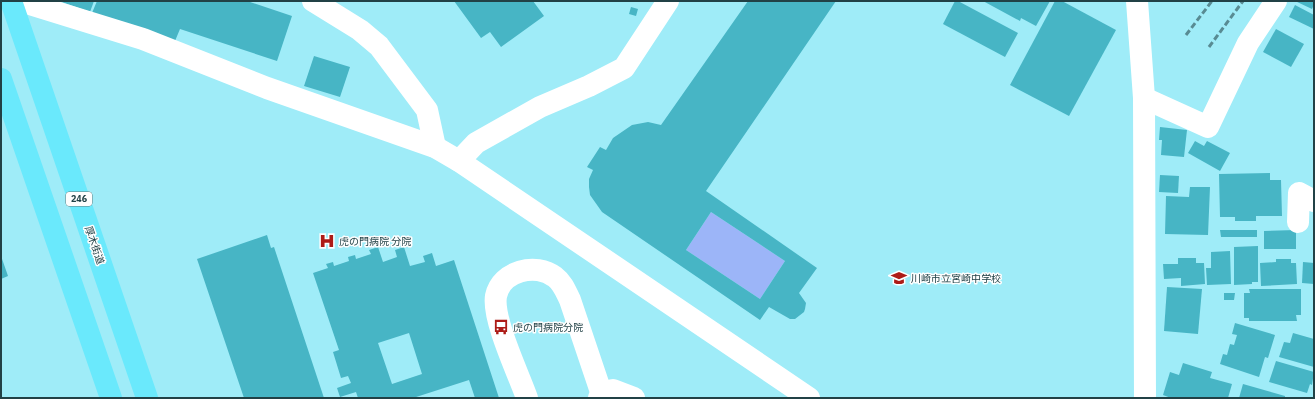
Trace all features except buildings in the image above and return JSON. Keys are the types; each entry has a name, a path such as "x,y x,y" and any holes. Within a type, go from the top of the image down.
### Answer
{"highway":[{"name":"厚木街道","path":"11,1 147,398"},
{"path":"1,79 111,398"}],"street":[{"path":"20,1 50,9 143,40 267,88 435,147 459,161 808,398"},
{"path":"313,1 360,30 379,46 427,110 435,147"},
{"path":"459,161 476,143 540,107 589,86 624,68 668,1"},
{"path":"1136,1 1144,98 1145,398"},
{"path":"1144,98 1208,127 1248,43 1276,1"},
{"path":"1298,222 1299,193 1314,201"},
{"path":"527,398 501,327 496,309 496,296 501,284 514,274 528,270 543,271 555,277 564,286 570,300 600,395 613,390 634,398"}],"water":[{"path":"711,212 785,261 760,299 686,250"}],"railway":[{"path":"1186,35 1212,1"},
{"path":"1209,47 1243,1"}],"place":[{"name":"虎の門病院 分院","path":"327,241"},
{"name":"川崎市立宮崎中学校","path":"899,278"},
{"name":"虎の門病院分院","path":"501,327"}]}
